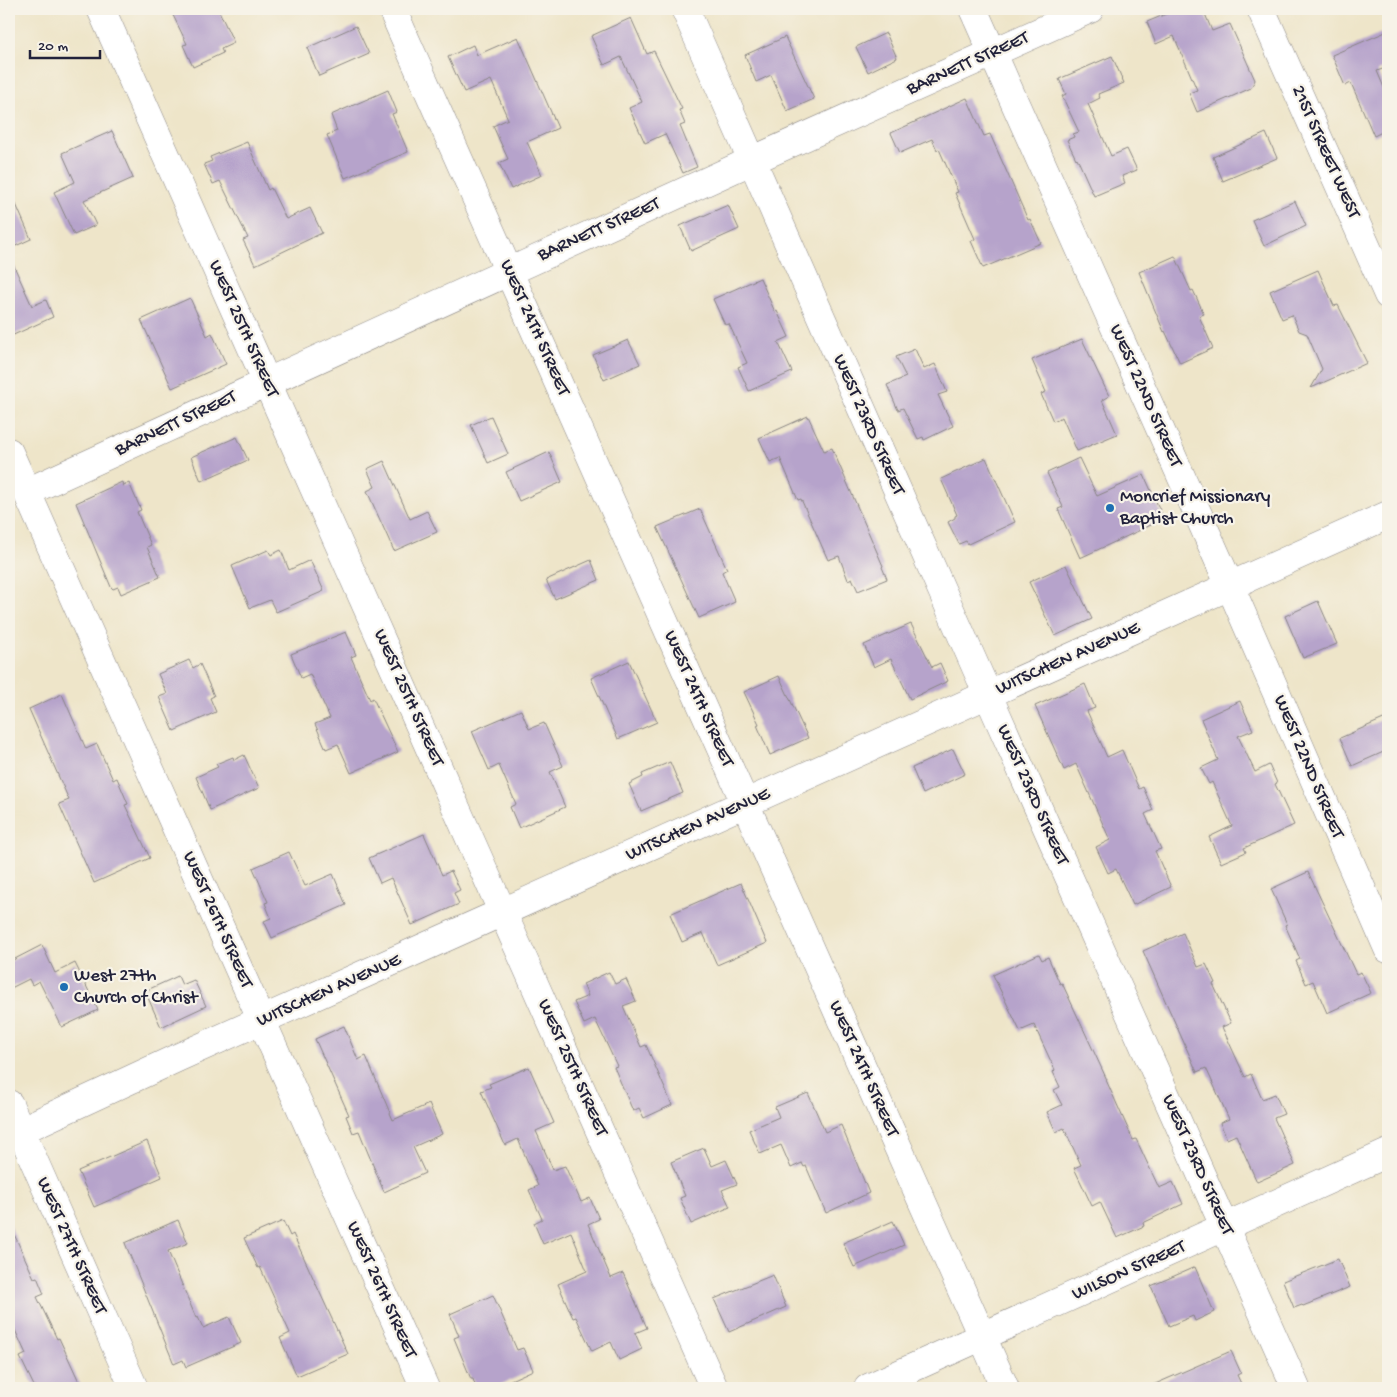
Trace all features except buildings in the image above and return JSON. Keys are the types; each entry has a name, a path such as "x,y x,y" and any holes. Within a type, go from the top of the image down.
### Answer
{"street":[{"name":"WEST 25TH STREET","path":"101,9 714,1388"},
{"name":"WEST 24TH STREET","path":"392,9 1005,1388"},
{"name":"WEST 23RD STREET","path":"685,9 1296,1388"},
{"name":"WEST 22ND STREET","path":"973,9 1230,586 1388,949"},
{"name":"BARNETT STREET","path":"26,492 508,271 1090,9"},
{"name":"21ST STREET WEST","path":"1262,9 1388,295"},
{"name":"WEST 26TH STREET","path":"9,452 425,1388"},
{"name":"WITSCHEN AVENUE","path":"15,1133 1388,516"},
{"name":"WEST 27TH STREET","path":"9,1104 15,1133 134,1388"},
{"name":"WILSON STREET","path":"868,1388 1388,1153"}],"place":[{"name":"Moncrief Missionary Baptist Church","path":"1110,508"},
{"name":"West 27th Church of Christ","path":"64,987"}]}
